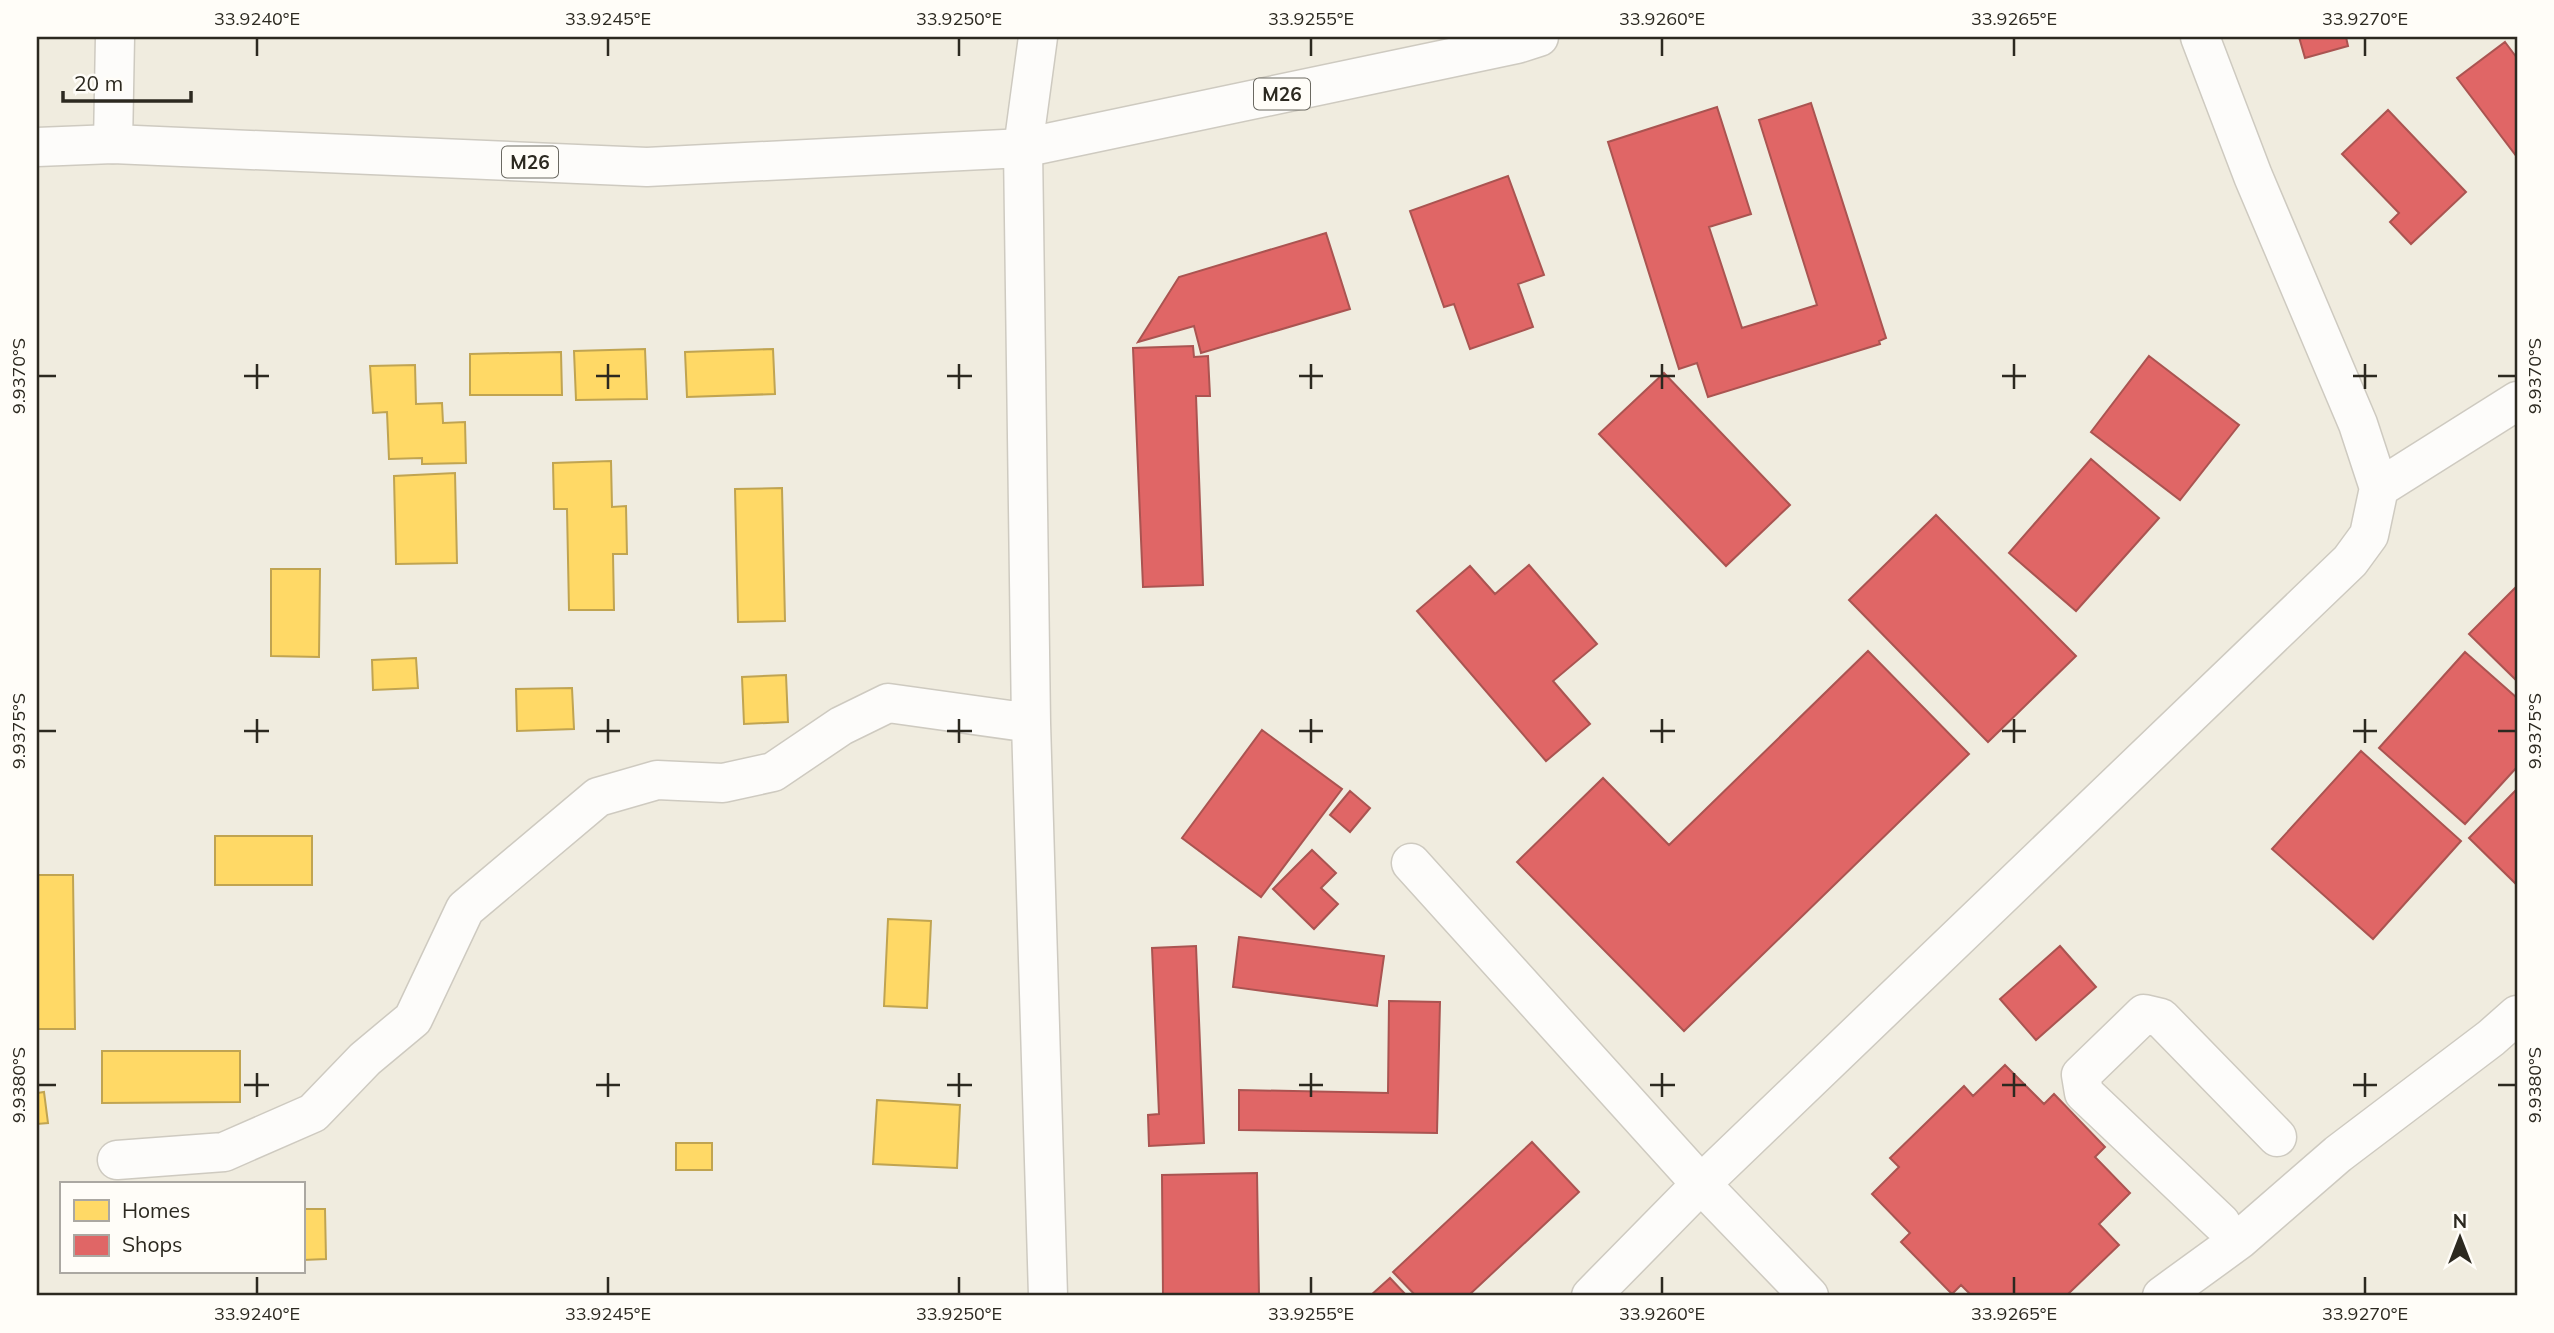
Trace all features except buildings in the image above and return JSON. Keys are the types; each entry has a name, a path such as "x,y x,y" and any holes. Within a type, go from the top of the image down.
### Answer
{"street":[{"path":"113,145 115,37"},
{"path":"1038,37 1023,148 1031,723 1048,1296"},
{"name":"M26","path":"37,148 113,145 647,167 1023,148 1503,47 1539,37"},
{"path":"1591,1296 1701,1185 2279,626 2350,561 2369,535 2379,488 2358,424 2253,176 2200,37"},
{"path":"2379,488 2517,401"},
{"path":"117,1160 224,1152 313,1113 365,1059 413,1019 465,909 598,797 657,780 723,783 772,772 841,726 888,703 1031,723"},
{"path":"1411,863 1701,1185 1809,1296"},
{"path":"2221,1223 2084,1093 2081,1075 2144,1014 2161,1018 2277,1137"},
{"path":"2162,1296 2239,1240 2338,1154 2491,1038 2517,1015"}]}
